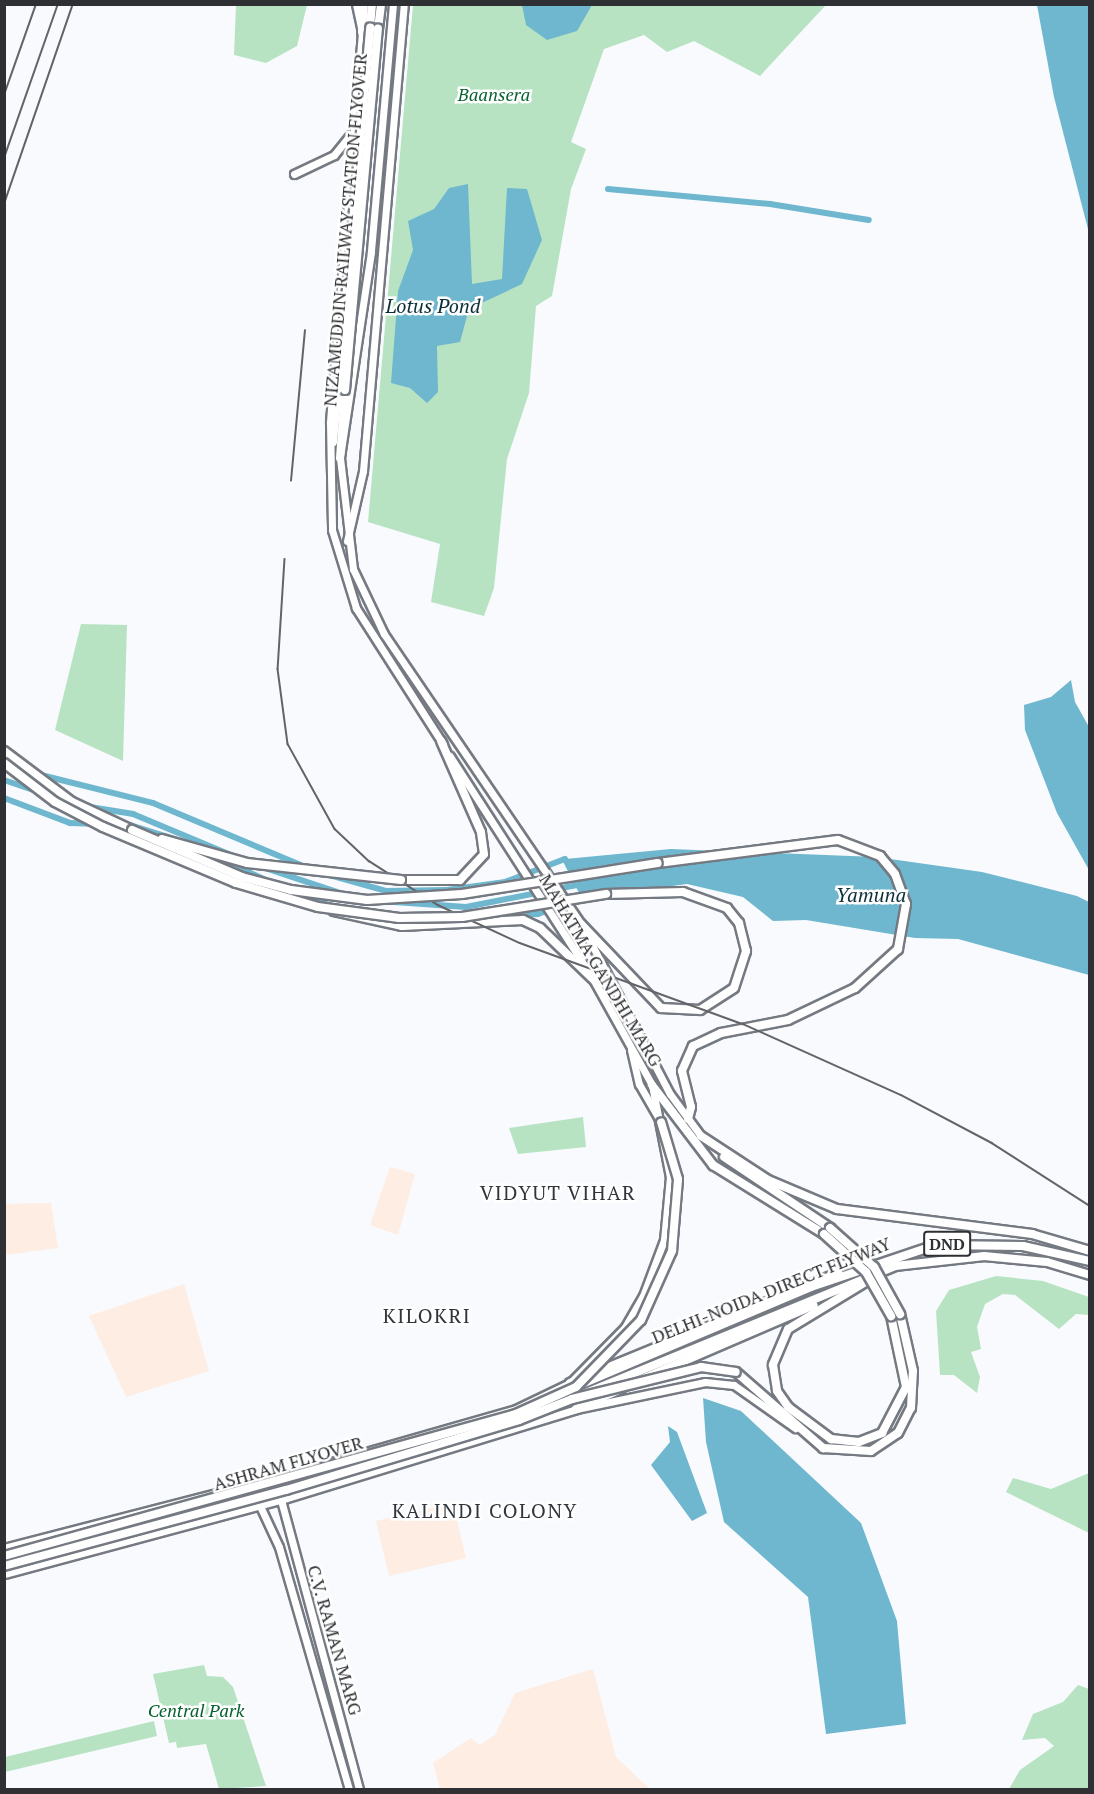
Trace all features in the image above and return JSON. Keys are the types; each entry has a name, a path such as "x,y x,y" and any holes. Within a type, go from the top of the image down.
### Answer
{"highway":[{"path":"362,32 364,4"},
{"name":"NIZAMUDDIN RAILWAY STATION FLYOVER","path":"340,458 342,389 372,4"},
{"name":"NIZAMUDDIN RAILWAY STATION FLYOVER","path":"333,441 342,389 381,4"},
{"path":"132,830 247,863 401,880 460,880 484,854 472,810 441,741"},
{"path":"4,751 72,802 242,877 291,890 367,900 462,894 658,862 838,840 880,856 895,874 906,904 898,949 870,978 821,1008 702,1040 684,1062 688,1119"},
{"path":"4,763 54,802 103,827 236,883 318,907 402,926 523,920 558,946 593,979"},
{"path":"318,907 425,918 606,894 699,894 727,908 739,923 745,962 726,996 691,1012 651,1003 579,921"},
{"path":"652,1085 713,1165 827,1231 866,1272 891,1316 906,1375 894,1418 867,1440 842,1441 823,1435 788,1407 777,1391 773,1365 788,1329 848,1291 895,1266 984,1256 1047,1262 1089,1275"},
{"path":"573,1385 641,1320 672,1251 678,1179 660,1122"},
{"path":"572,1399 701,1367 736,1372 771,1398 809,1438 834,1452 860,1453 880,1447 898,1433 914,1393 900,1314 874,1267 827,1231 740,1172 701,1136"},
{"path":"701,1136 768,1180 837,1209 1032,1234 1089,1251"},
{"name":"DELHI-NOIDA DIRECT FLYWAY","path":"573,1385 811,1287 936,1245 1023,1246 1089,1261"},
{"name":"DELHI-NOIDA DIRECT FLYWAY","path":"572,1399 816,1296 895,1266"},
{"path":"573,1385 824,1275 853,1271"},
{"path":"576,1409 848,1291"},
{"name":"ASHRAM FLYOVER","path":"4,1556 516,1414 573,1385"},
{"name":"ASHRAM FLYOVER","path":"4,1566 286,1490 519,1420 572,1399"}],"main road":[{"name":"MAHATMA GANDHI MARG","path":"356,4 362,32 342,249 330,423 333,441 330,511 343,573 374,642 508,844 557,926 593,979 652,1085 660,1122"},
{"name":"MAHATMA GANDHI MARG","path":"393,4 386,104 371,252 340,458 346,543 365,601 384,634 527,837 579,921 688,1119 701,1136"},
{"path":"346,543 363,471 404,4"},
{"path":"356,101 386,104"},
{"path":"294,174 334,155 353,129"},
{"path":"342,249 371,252"},
{"path":"631,1046 639,1084 660,1122"},
{"path":"4,1574 281,1500 576,1409 722,1382 754,1396 809,1438"},
{"path":"4,1548 516,1409 573,1385"},
{"path":"397,1442 403,1462"},
{"name":"C.V. RAMAN MARG","path":"281,1500 357,1773 359,1790"},
{"name":"C.V. RAMAN MARG","path":"260,1506 274,1530 349,1790"},
{"path":"152,1509 157,1532"},
{"path":"346,1775 357,1773"}],"shaded area":[{"path":"390,1167 415,1174 398,1235 370,1225"},
{"path":"51,1203 58,1248 5,1255 5,1204"},
{"path":"184,1284 209,1371 126,1397 89,1316"},
{"path":"453,1503 466,1558 389,1576 376,1521"},
{"path":"593,1669 616,1757 650,1789 440,1789 433,1763 471,1738 479,1745 495,1735 515,1693"}],"green space":[{"path":"236,5 307,5 297,46 266,63 234,55"},
{"name":"Baansera","path":"413,5 826,5 760,76 694,41 667,52 644,35 604,49 571,142 586,149 571,189 552,296 536,306 529,393 507,459 494,588 484,616 431,602 440,544 368,522"},
{"path":"81,624 127,625 123,761 55,730"},
{"path":"583,1117 586,1147 518,1154 509,1128"},
{"path":"996,1276 1043,1281 1089,1297 1089,1315 1076,1314 1059,1329 1015,1295 1003,1294 985,1304 977,1327 981,1349 971,1352 980,1377 977,1393 954,1375 940,1375 936,1311 949,1290"},
{"path":"1089,1473 1089,1533 1006,1492 1013,1478 1051,1489"},
{"name":"Central Park","path":"204,1665 207,1676 223,1677 233,1687 266,1786 219,1789 206,1744 177,1748 176,1742 169,1743 153,1674"},
{"path":"1078,1685 1089,1689 1089,1789 1009,1789 1020,1770 1054,1746 1045,1738 1022,1740 1033,1714 1063,1702"},
{"path":"154,1721 157,1736 5,1772 5,1757"}],"water":[{"path":"592,4 577,31 547,40 526,25 522,5"},
{"path":"1037,5 1089,5 1089,233 1054,97"},
{"name":"Lotus Pond","path":"468,184 472,284 502,279 507,188 527,189 542,240 522,284 469,309 460,342 437,346 438,392 427,403 410,388 391,383 398,291 413,250 408,221 434,209 449,188"},
{"path":"1071,680 1075,702 1089,727 1089,870 1057,813 1025,730 1024,705 1051,697"},
{"name":"Yamuna","path":"671,849 876,857 982,872 1077,896 1089,902 1089,975 958,939 915,938 806,920 773,921 743,897 687,884 585,898 565,859"},
{"path":"703,1398 741,1411 861,1523 897,1621 906,1724 826,1734 808,1597 724,1522 706,1442"},
{"path":"668,1426 677,1432 707,1513 692,1521 651,1465 670,1442"}],"waterway":[{"path":"608,189 770,204 869,220"},
{"path":"41,775 153,803 308,868"},
{"path":"4,780 74,804"},
{"path":"4,798 70,823 130,825 184,842"},
{"path":"84,806 133,814 236,857"},
{"path":"218,858 268,881"},
{"path":"326,874 386,891 447,890 505,882 565,859 581,890"},
{"path":"256,865 340,893"},
{"path":"380,901 466,907 577,885"},
{"path":"288,891 332,906"},
{"path":"492,915 538,914 570,903"}],"railway":[{"path":"4,95 36,4"},
{"path":"4,158 58,4"},
{"path":"4,204 73,4"},
{"path":"291,481 305,331"},
{"path":"285,559 278,669 288,744 335,829 369,861 438,905 520,943 743,1024 901,1095 992,1143 1090,1206"}],"district":[{"name":"VIDYUT VIHAR","path":"558,1192"},
{"name":"KILOKRI","path":"427,1315"},
{"name":"KALINDI COLONY","path":"485,1510"}]}
